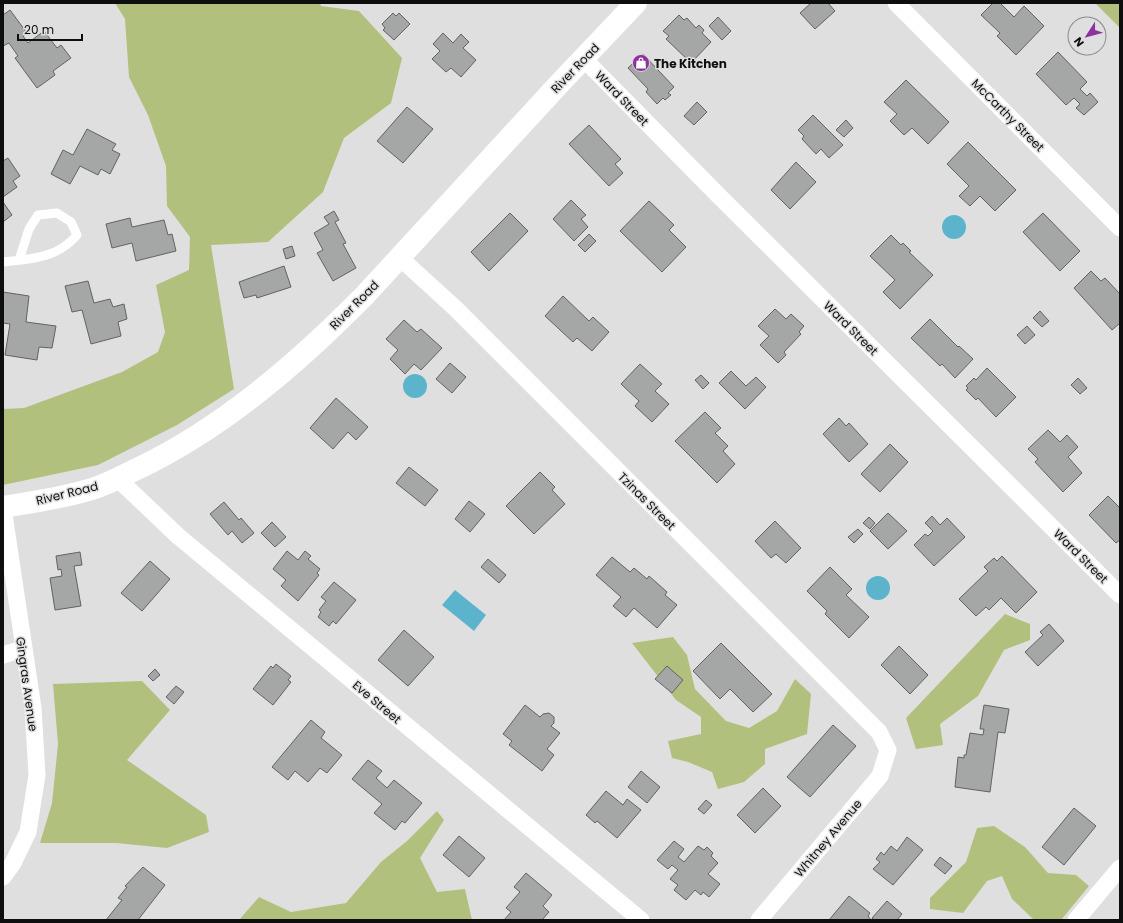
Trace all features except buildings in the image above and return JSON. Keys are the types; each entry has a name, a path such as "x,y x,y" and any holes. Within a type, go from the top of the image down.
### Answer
{"street":[{"name":"River Road","path":"3,507 66,496 93,489 118,479 160,458 194,438 230,414 269,383 342,318 636,3"},
{"name":"McCarthy Street","path":"896,3 1120,228"},
{"name":"Ward Street","path":"584,59 718,195 1120,595"},
{"name":"Tzinas Street","path":"399,257 455,308 880,732 888,750"},
{"name":"Eve Street","path":"118,479 178,536 641,920"},
{"name":"Gingras Avenue","path":"3,507 33,708 37,775 28,832 13,863 3,877"},
{"path":"3,655 23,648"},
{"name":"Whitney Avenue","path":"759,920 880,776 888,750"},
{"path":"1076,920 1120,868"}],"lane":[{"path":"3,262 19,260 55,253 70,244 77,235 71,222 57,213 38,215 28,229 19,260"}],"green space":[{"path":"115,3 320,3 321,6 359,11 402,58 391,103 344,138 323,192 268,242 211,245 234,389 177,425 98,465 3,485 3,409 24,408 122,372 158,352 165,332 156,285 189,270 190,237 167,206 166,166 148,115 129,77 125,19"},
{"path":"1095,3 1120,3 1120,28"},
{"path":"1005,614 1030,624 1030,640 1004,650 978,696 940,724 943,745 916,749 906,718"},
{"path":"673,637 687,655 695,689 726,721 749,728 777,711 795,679 811,694 807,734 765,749 765,764 744,782 718,789 712,772 688,762 672,758 668,741 701,734 701,717 676,700 632,643"},
{"path":"142,681 170,710 127,760 206,815 209,832 167,848 116,843 40,843 52,803 58,744 53,684"},
{"path":"437,811 444,820 420,858 437,892 465,889 472,920 239,920 259,897 291,912 346,903 381,862 407,841"},
{"path":"994,826 1025,847 1048,873 1076,875 1089,886 1061,920 1034,920 1012,899 1002,876 987,881 963,913 930,909 930,898 966,862 977,828"}],"water":[{"path":"954,215 963,218 966,227 963,236 954,239 945,236 942,227 945,218"},
{"path":"415,374 420,375 426,381 426,391 420,397 415,398 410,397 404,391 403,386 404,381 410,375"},
{"path":"878,576 883,577 889,583 889,593 883,599 878,600 873,599 867,593 866,588 867,583 873,577"},
{"path":"455,590 486,615 474,631 442,605"}],"place":[{"name":"The Kitchen","path":"641,63"}]}
